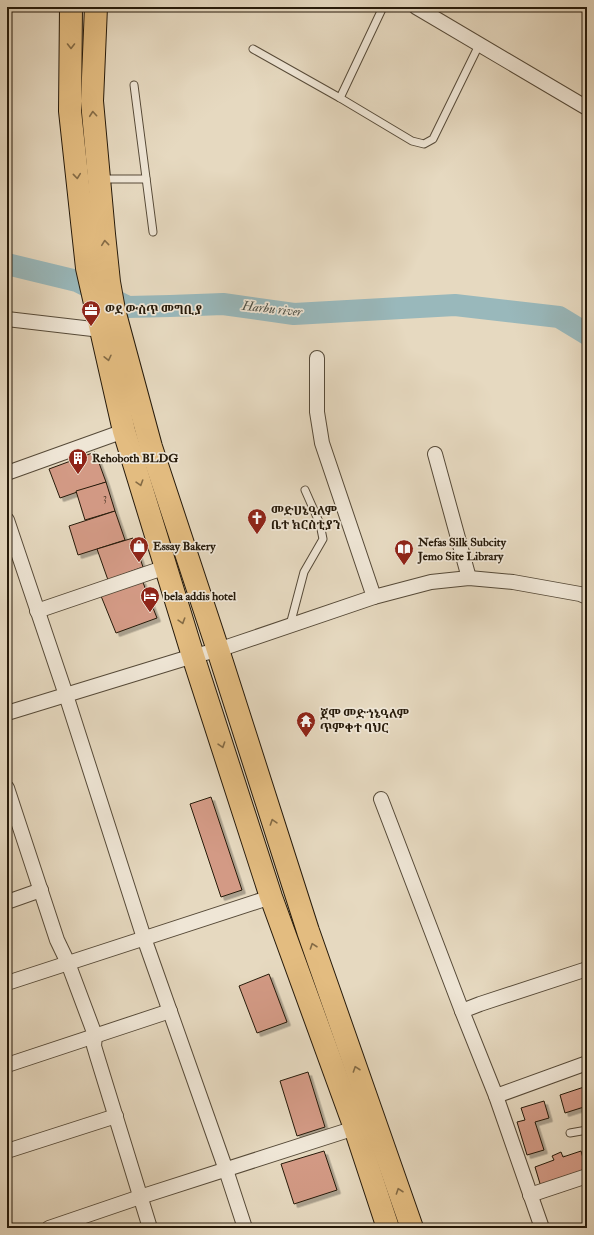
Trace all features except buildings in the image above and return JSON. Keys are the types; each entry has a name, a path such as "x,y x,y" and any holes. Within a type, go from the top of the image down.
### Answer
{"main road":[{"path":"71,7 70,111 87,268 101,287"},
{"path":"96,7 92,101 98,178 101,287 151,447 308,930 412,1228"},
{"path":"112,323 124,431 193,656 270,897 355,1128 388,1228"}],"street":[{"path":"416,7 587,108"},
{"path":"7,319 112,323"},
{"path":"317,358 317,412 322,443 374,597"},
{"path":"7,473 124,431"},
{"path":"435,454 469,578"},
{"path":"7,520 66,694 144,938 245,1228"},
{"path":"37,611 166,567"},
{"path":"7,713 193,656 218,650 374,597 431,582 469,578 513,582 580,594 587,597"},
{"path":"7,788 57,940 68,963 95,1036 94,1046 150,1228"},
{"path":"380,799 496,1096 542,1228"},
{"path":"7,902 41,890"},
{"path":"7,983 270,897"},
{"path":"462,1011 587,969"},
{"path":"7,1065 170,1011"},
{"path":"496,1096 587,1063"},
{"path":"7,1151 116,1116"},
{"path":"49,1228 355,1128"},
{"path":"530,1195 587,1176"}],"lane":[{"path":"340,98 383,7"},
{"path":"253,49 412,141 424,144 433,139 479,44"},
{"path":"134,85 153,232"},
{"path":"98,178 146,179"},
{"path":"290,625 304,572 323,539 320,524 305,490"},
{"path":"570,1133 587,1130"}],"waterway":[{"name":"Harbu river","path":"7,264 77,281 128,307 223,304 294,314 455,305 559,317 587,334"}],"place":[{"name":"ወደ ውስጥ መግቢያ","path":"91,327"},
{"name":"Rehoboth BLDG","path":"78,475"},
{"name":"መድሀኔዓለም ቤተ ክርስቲያን","path":"257,535"},
{"name":"Essay Bakery","path":"139,563"},
{"name":"Nefas Silk Subcity Jemo Site Library","path":"404,566"},
{"name":"bela addis hotel","path":"150,613"},
{"name":"ጀሞ መድኀኔዓለም ጥምቀተ ባህር","path":"306,738"}]}
